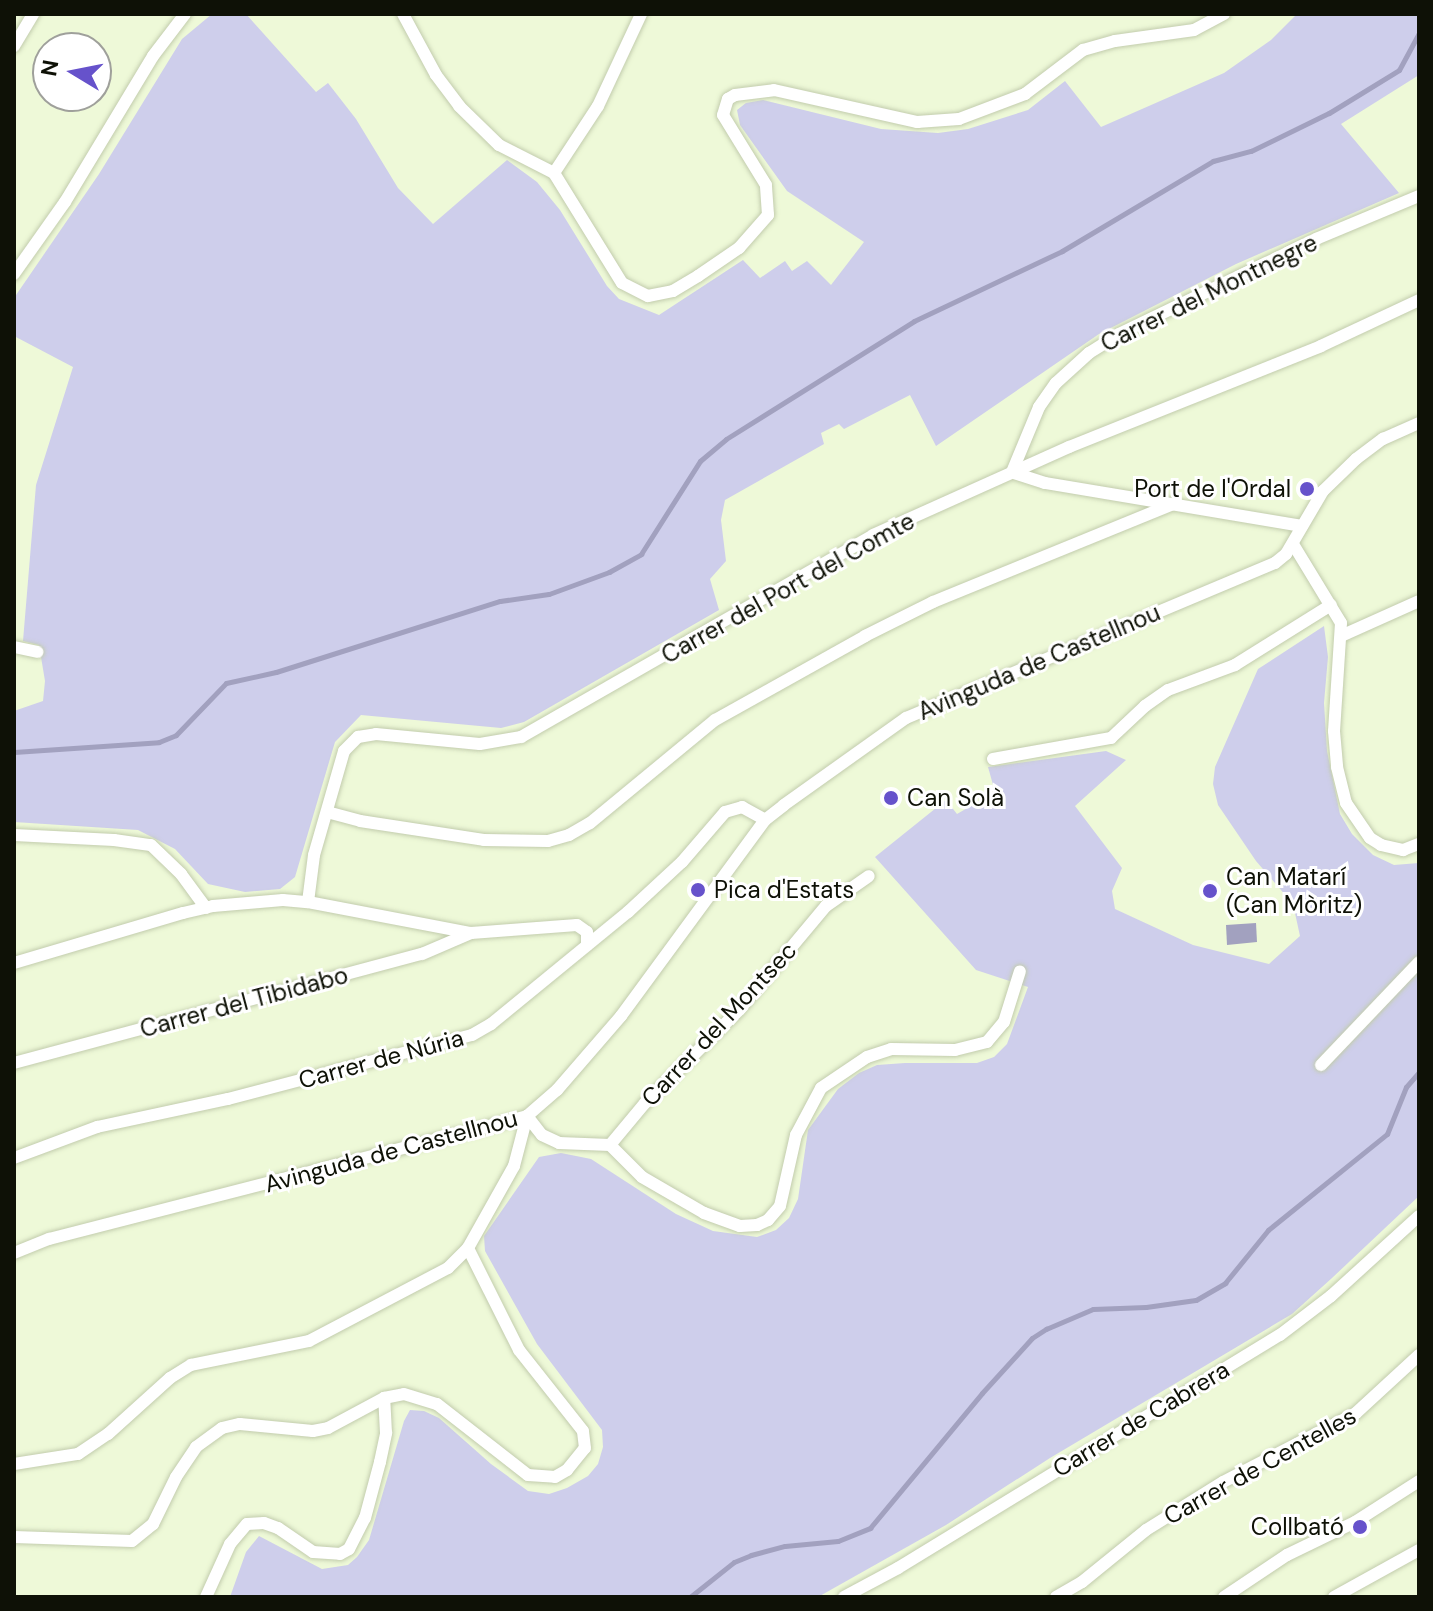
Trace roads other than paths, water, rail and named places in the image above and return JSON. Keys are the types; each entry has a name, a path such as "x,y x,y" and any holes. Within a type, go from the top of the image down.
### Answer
{"street":[{"path":"14,46 33,14"},
{"path":"14,274 65,202 153,56 185,14"},
{"path":"403,14 436,75 481,132 499,145 554,173 622,283 637,293 660,296 698,276 739,248 768,215 766,185 723,115 728,99 735,95 774,90 917,122 959,119 1025,94 1083,50 1115,41 1194,30 1224,14"},
{"path":"554,173 598,106 641,14"},
{"name":"Carrer del Montnegre","path":"1012,472 1039,407 1056,383 1089,353 1119,334 1316,239 1419,196"},
{"name":"Carrer del Port del Comte","path":"308,902 311,866 344,751 358,737 376,734 480,744 521,737 837,555 1012,472 1321,346 1419,300"},
{"name":"Avinguda de Castellnou","path":"14,1253 49,1239 527,1116 544,1103 621,1016 765,820 906,718 1275,563 1293,544 1323,491 1356,459 1383,439 1419,423"},
{"path":"1012,472 1045,483 1302,526"},
{"path":"327,812 360,821 484,840 548,841 569,835 590,823 715,720 865,636 933,602 1173,504"},
{"path":"1293,544 1341,623 1334,731 1337,767 1346,803 1370,838 1381,845 1403,850 1419,844"},
{"path":"1341,636 1419,601"},
{"path":"993,759 1111,738 1145,706 1168,690 1235,665 1331,605"},
{"path":"14,647 37,652"},
{"name":"Carrer de Núria","path":"14,1158 97,1127 244,1095 472,1035 491,1024 587,945 682,862 725,812 742,807 765,820"},
{"path":"14,835 151,845 175,867 206,908"},
{"name":"Carrer del Montsec","path":"610,1145 645,1103 739,1010 826,906 869,876"},
{"path":"14,963 206,908 308,902 471,933 577,925 587,932 587,945"},
{"name":"Carrer del Tibidabo","path":"14,1063 422,954 471,933"},
{"path":"1321,1065 1419,962"},
{"path":"527,1116 542,1135 559,1143 610,1145 642,1177 685,1204 740,1226 757,1225 768,1220 780,1206 796,1135 821,1088 867,1057 891,1049 955,1050 987,1042 1004,1022 1020,971"},
{"path":"14,1464 78,1454 108,1434 170,1378 191,1365 309,1341 448,1268 468,1248 514,1166 527,1116"},
{"name":"Carrer de Cabrera","path":"844,1597 898,1568 1280,1335 1331,1296 1419,1216"},
{"path":"14,1537 132,1541 153,1524 176,1477 196,1447 222,1428 240,1424 313,1431 328,1428 384,1398 404,1394 437,1404 513,1466 541,1478 555,1477 567,1470 585,1448 587,1440 576,1419 519,1350 468,1248"},
{"name":"Carrer de Centelles","path":"1056,1597 1082,1582 1146,1530 1223,1482 1356,1413 1419,1355"},
{"path":"206,1597 230,1544 247,1524 264,1523 278,1528 313,1552 340,1554 349,1549 365,1518 380,1462 386,1433 384,1398"},
{"path":"1224,1597 1287,1555 1355,1522 1419,1481"},
{"path":"1334,1597 1419,1550"}],"waterway":[{"path":"14,752 159,742 176,735 226,683 276,672 500,601 549,594 609,572 641,554 700,461 726,439 914,321 1062,251 1213,161 1251,151 1329,113 1399,70 1419,33"},
{"path":"690,1597 734,1562 751,1555 785,1546 838,1541 870,1528 982,1393 1032,1338 1046,1329 1093,1309 1146,1307 1196,1300 1225,1283 1268,1230 1387,1134 1406,1087 1419,1072"}],"place":[{"name":"Port de l'Ordal","path":"1307,489"},
{"name":"Can Solà","path":"891,798"},
{"name":"Pica d'Estats","path":"698,890"},
{"name":"Can Matarí (Can Mòritz)","path":"1210,891"},
{"name":"Collbató","path":"1360,1527"}]}
